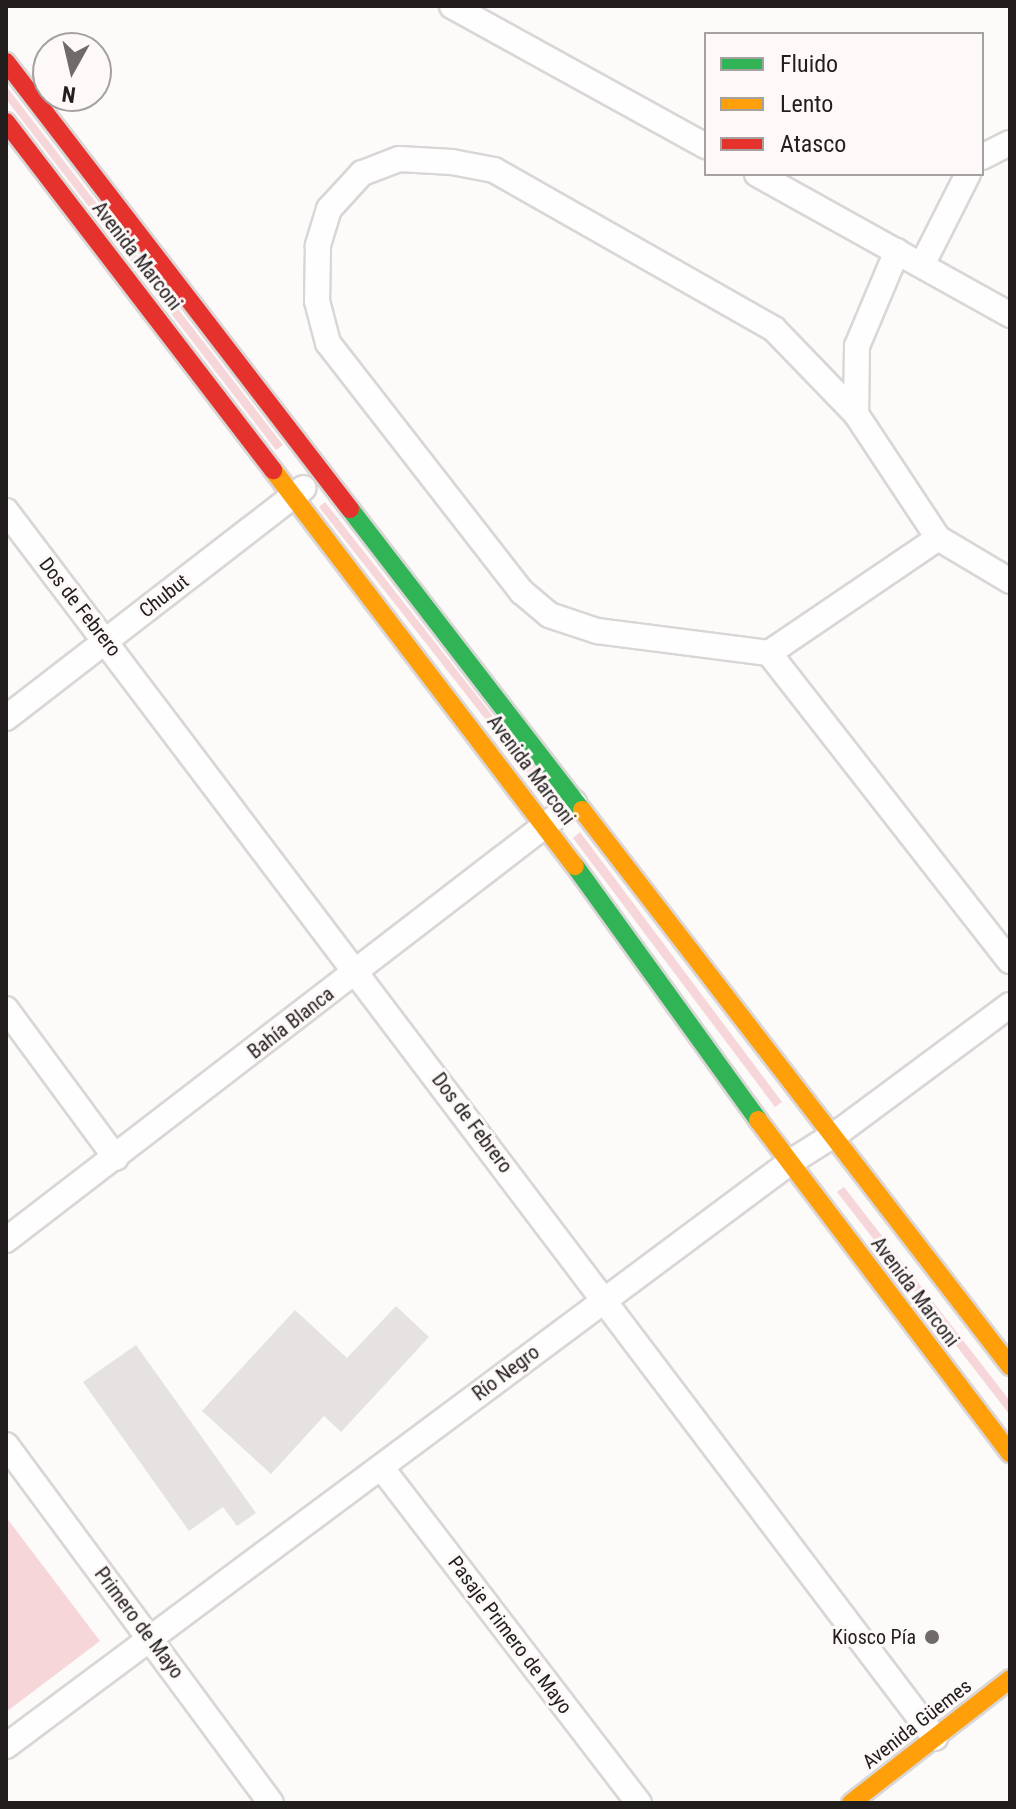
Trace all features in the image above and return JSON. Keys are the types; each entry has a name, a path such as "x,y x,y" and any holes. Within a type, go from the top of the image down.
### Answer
{"main road":[{"name":"Avenida Marconi","path":"6,62 1010,1366"},
{"name":"Avenida Marconi","path":"6,122 546,826 789,1163 1010,1453"},
{"name":"Avenida Güemes","path":"851,1803 1010,1679"}],"street":[{"path":"452,6 704,145"},
{"path":"984,156 1010,143"},
{"path":"938,538 769,653 597,631 549,615 522,592 328,343 317,301 318,246 329,209 362,173 399,159 452,162 494,170 774,329 856,414 938,538 1010,581"},
{"path":"761,176 1010,315"},
{"path":"922,265 967,176"},
{"path":"856,414 857,346 897,251"},
{"name":"Chubut","path":"6,718 322,474"},
{"name":"Dos de Febrero","path":"6,511 358,971 935,1738"},
{"path":"769,653 1010,961"},
{"name":"Bahía Blanca","path":"6,1240 574,803"},
{"name":"Río Negro","path":"6,1746 789,1163 843,1129 1010,1005"},
{"path":"6,1009 116,1158"},
{"name":"Primero de Mayo","path":"6,1445 271,1803"},
{"name":"Pasaje Primero de Mayo","path":"381,1467 639,1803"}],"shaded area":[{"path":"6,86 283,445 276,450 6,99"},
{"path":"325,502 543,780 537,785 319,507"},
{"path":"580,832 782,1102 775,1107 573,838"},
{"path":"844,1187 1010,1401 1010,1415 837,1192"},
{"path":"6,1517 100,1641 6,1712"}],"building":[{"path":"396,1306 429,1337 341,1432 324,1416 271,1474 202,1411 295,1310 347,1358"},
{"path":"136,1345 256,1513 237,1526 223,1507 189,1531 83,1382"}],"traffic: fast":[{"path":"350,509 582,810"},
{"path":"575,866 758,1120"}],"traffic: slow":[{"path":"273,470 575,866"},
{"path":"582,810 1010,1366"},
{"path":"758,1120 1010,1453"},
{"path":"851,1803 1010,1679"}],"traffic: jam":[{"path":"6,62 350,509"},
{"path":"6,122 273,470"}],"place":[{"name":"Kiosco Pía","path":"932,1637"}]}
